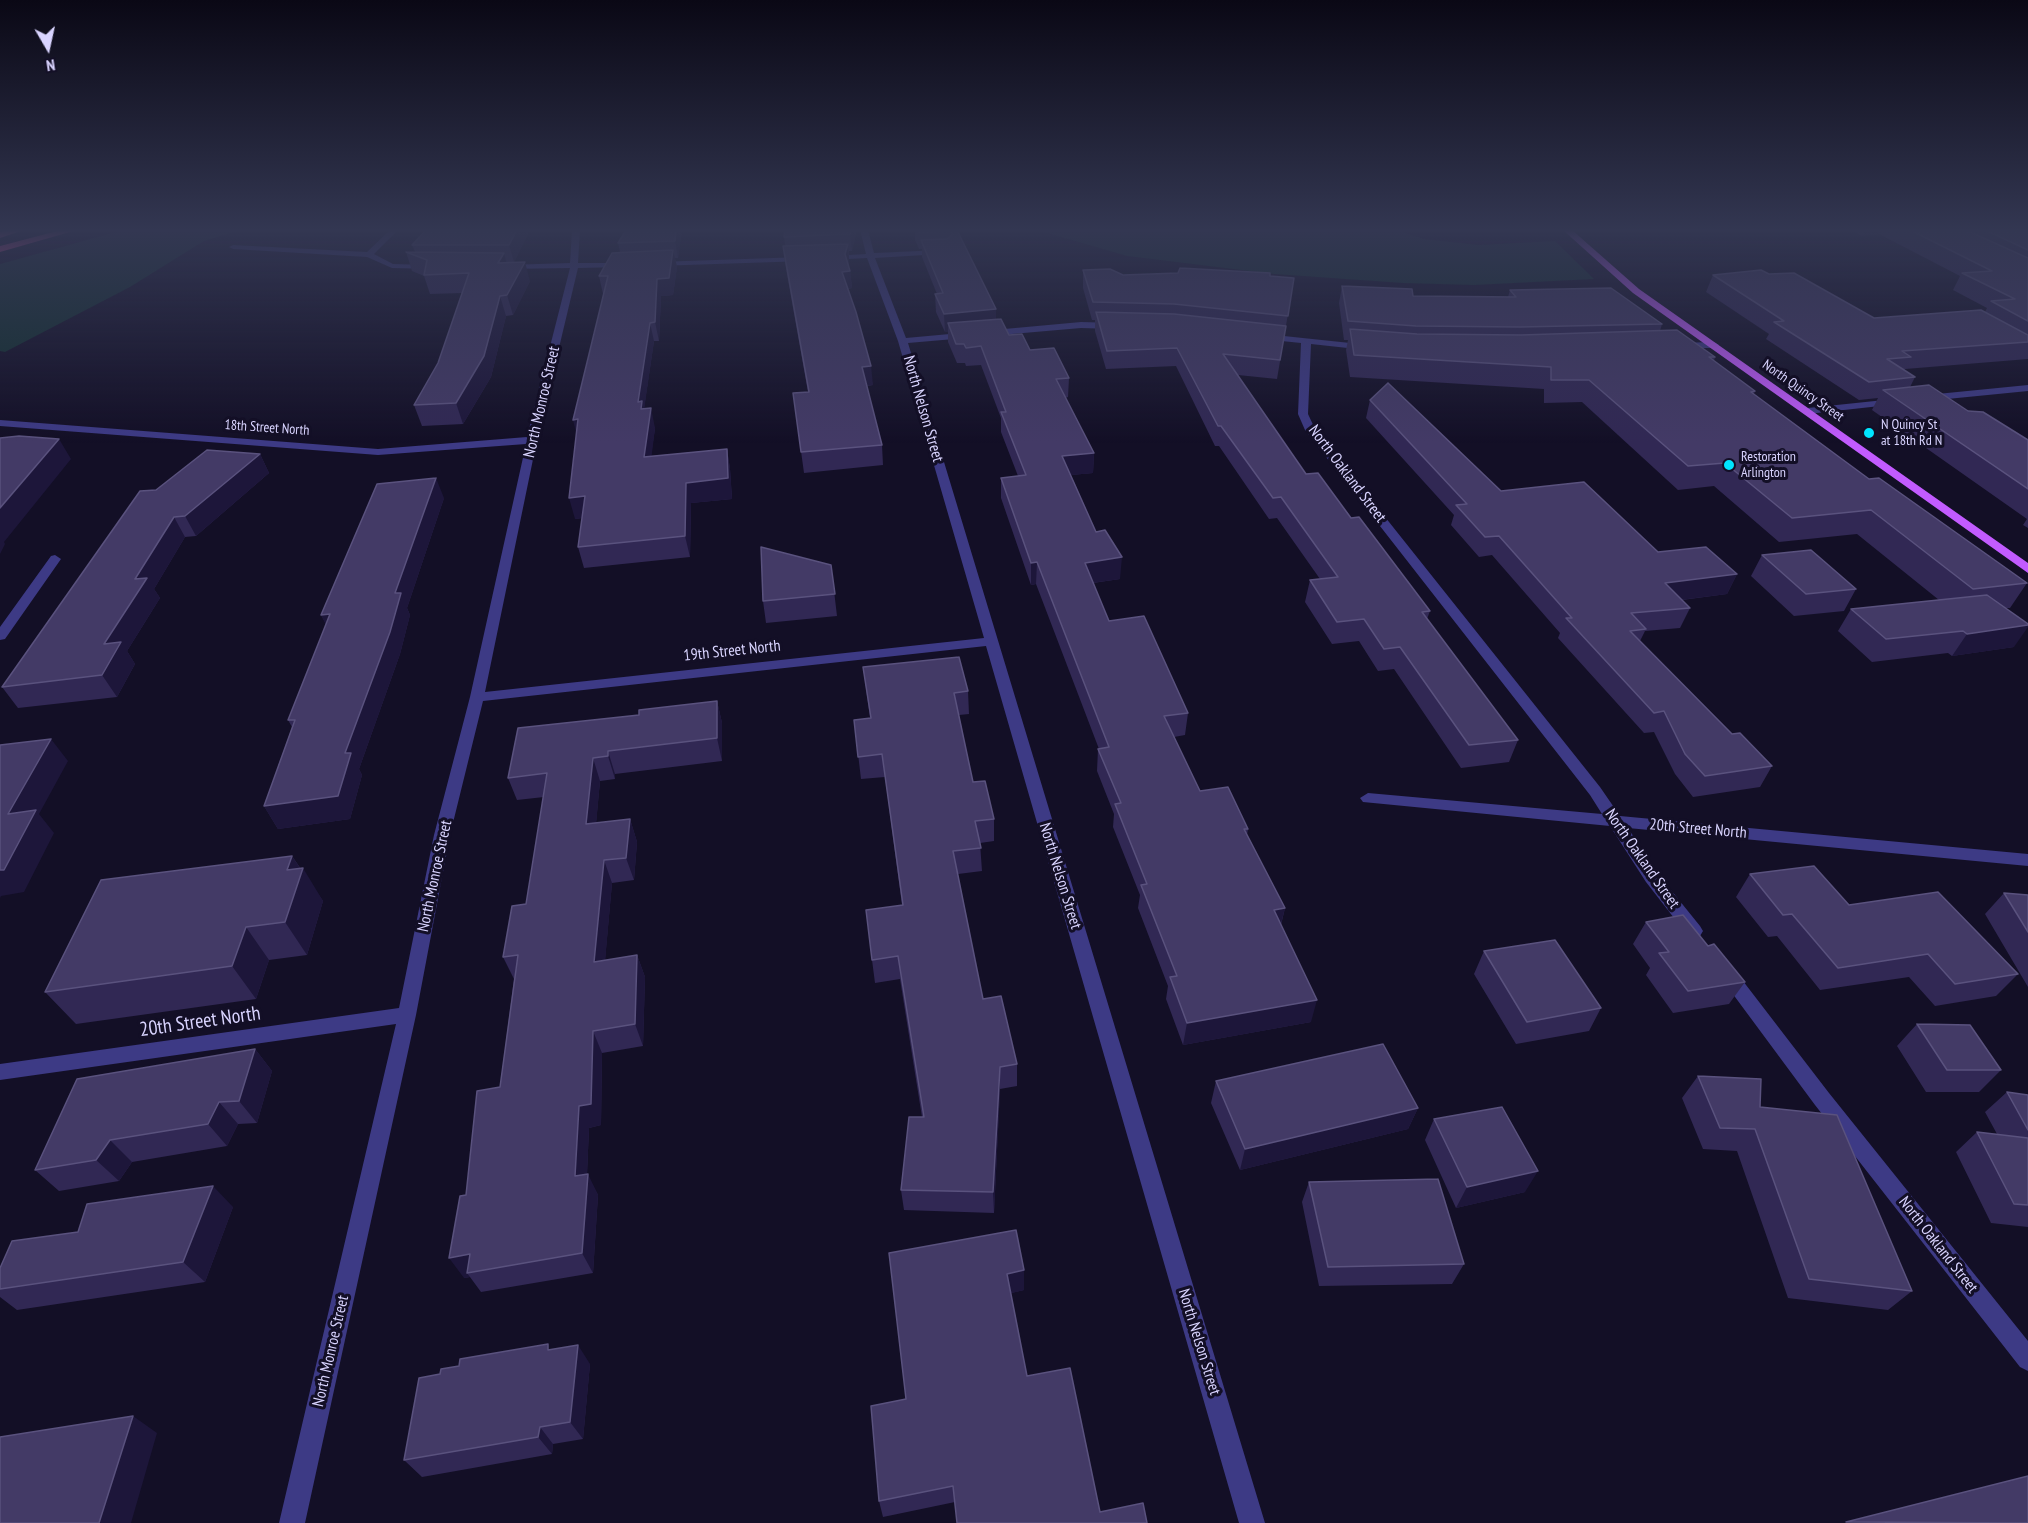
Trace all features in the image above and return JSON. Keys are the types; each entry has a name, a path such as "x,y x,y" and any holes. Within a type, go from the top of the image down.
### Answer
{"main road":[{"name":"North Quincy Street","path":"1651,301 2028,568"}],"street":[{"name":"North Monroe Street","path":"292,1523 407,1015 442,836 477,697 532,440 566,301"},
{"name":"North Nelson Street","path":"888,301 903,341 1252,1523"},
{"path":"903,341 1082,325 1127,326"},
{"path":"1259,336 1377,347"},
{"name":"North Oakland Street","path":"1306,342 1304,414 1310,430 1588,782 1652,878 1704,943"},
{"path":"1666,346 1714,345"},
{"path":"1918,399 2028,388"},
{"path":"1808,411 1907,401"},
{"name":"18th Street North","path":"0,423 378,452 532,440"},
{"path":"0,636 54,559"},
{"name":"19th Street North","path":"477,697 991,641"},
{"name":"20th Street North","path":"1368,798 2028,860"},
{"name":"North Oakland Street","path":"1718,961 1822,1098 2028,1359"},
{"name":"20th Street North","path":"0,1072 407,1015"}],"green space":[{"path":"0,301 103,301 5,352 0,351"}],"building":[{"path":"459,301 499,301 484,356 456,403 414,405 438,363"},
{"path":"602,301 656,301 655,322 650,323 638,402 642,401 641,409 651,408 644,457 727,449 728,478 686,483 685,536 578,547 585,496 569,498 578,419 573,420"},
{"path":"793,301 852,301 871,366 862,367 882,445 801,452 793,393 809,392"},
{"path":"938,301 992,301 996,309 944,314"},
{"path":"1290,301 1288,316 1174,304 1093,302"},
{"path":"1345,301 1630,301 1662,324 1520,327 1416,326 1348,321"},
{"path":"1753,301 1844,301 1874,318 1981,310 2028,335 2028,342 1902,351 1911,357 1887,359 1915,377 1869,382 1774,322 1784,321"},
{"path":"1991,301 2028,301 2028,321"},
{"path":"1096,312 1174,314 1286,326 1280,360 1223,354 1306,474 1318,473 1351,518 1359,517 1430,611 1422,612 1518,740 1469,745 1400,647 1384,649 1364,619 1337,622 1310,580 1338,577 1281,497 1273,498 1221,426 1218,426 1177,348 1107,351"},
{"path":"1001,319 1009,335 1022,334 1030,350 1054,348 1069,378 1056,379 1094,453 1062,456 1096,532 1105,530 1122,557 1085,563 1109,621 1144,616 1188,713 1164,716 1200,791 1228,787 1248,829 1244,829 1285,908 1274,910 1317,1000 1187,1023 1170,977 1177,976 1141,885 1147,884 1115,804 1121,803 1098,749 1109,747 1037,562 1031,563 1001,478 1026,475 1001,412 1006,412 981,346 966,348 964,344 956,344 948,323"},
{"path":"1350,329 1417,334 1521,335 1677,330 1715,357 1709,357 1755,391 1751,392 1869,479 1879,478 2027,583 1973,589 1871,510 1792,518 1725,463 1688,466 1589,380 1551,380 1551,367 1354,355"},
{"path":"1388,383 1501,491 1584,482 1658,552 1706,547 1737,574 1665,583 1690,608 1631,613 1646,629 1630,631 1732,734 1740,733 1772,766 1705,776 1685,754 1664,711 1654,713 1566,618 1572,618 1499,536 1485,537 1456,505 1467,504 1370,400"},
{"path":"1929,385 1968,411 1983,412 2028,440 2028,489 1883,390"},
{"path":"19,436 59,439 0,508 0,438"},
{"path":"207,450 260,454 185,516 174,517 135,579 147,578 104,644 121,642 102,675 2,687 140,491 156,490"},
{"path":"436,478 395,593 401,593 390,632 345,753 351,753 338,796 264,806 295,720 288,720 330,614 321,615 377,484"},
{"path":"761,547 831,565 835,594 763,601"},
{"path":"1811,550 1856,589 1806,594 1762,555"},
{"path":"1987,595 2028,625 1967,634 1963,631 1886,639 1851,609"},
{"path":"959,657 968,691 954,693 973,782 985,781 994,819 975,821 981,848 953,851 983,999 1001,996 1017,1064 1000,1067 993,1192 901,1190 909,1117 924,1117 898,956 872,960 866,910 903,905 882,754 858,757 854,720 871,718 863,667"},
{"path":"717,701 717,738 608,751 608,756 593,758 586,824 630,819 626,858 604,860 594,962 637,955 635,1024 593,1031 591,1104 579,1106 575,1176 588,1174 582,1253 467,1273 470,1254 449,1258 460,1196 466,1195 477,1091 500,1087 518,955 503,957 512,906 526,904 547,773 508,778 518,728 639,715 639,710"},
{"path":"51,739 8,814 36,810 4,870 0,870 0,745"},
{"path":"292,856 287,870 303,868 285,922 246,927 232,966 45,992 101,880"},
{"path":"1814,866 1849,905 1938,892 2018,974 1955,984 1928,954 1838,968 1792,914 1783,915 1750,874"},
{"path":"2004,893 2028,895 2028,932"},
{"path":"1683,915 1708,946 1714,944 1745,982 1688,991 1659,953 1669,952 1646,922"},
{"path":"1555,940 1601,1008 1527,1022 1484,951"},
{"path":"1917,1024 1970,1025 2001,1070 1947,1070"},
{"path":"1383,1044 1418,1108 1245,1149 1216,1081"},
{"path":"255,1049 239,1101 219,1102 208,1124 110,1140 96,1160 35,1170 77,1079"},
{"path":"1698,1076 1761,1079 1760,1107 1837,1115 1912,1291 1809,1279 1755,1129 1720,1128"},
{"path":"2007,1092 2028,1095 2028,1130"},
{"path":"1502,1107 1538,1171 1467,1187 1434,1119"},
{"path":"1977,1132 2028,1138 2028,1205 2014,1204"},
{"path":"1438,1179 1464,1264 1328,1267 1309,1182"},
{"path":"213,1186 183,1262 0,1289 0,1268 12,1241 78,1232 87,1204"},
{"path":"1016,1230 1024,1270 1007,1274 1027,1376 1070,1368 1100,1512 1143,1503 1147,1523 957,1523 953,1486 879,1501 871,1406 906,1399 889,1253"},
{"path":"548,1344 548,1350 578,1345 570,1422 540,1427 538,1437 404,1460 419,1378 440,1374 441,1369 459,1366 460,1359"},
{"path":"133,1416 99,1523 0,1523 0,1437"},
{"path":"2028,1476 2028,1523 1846,1522"}],"place":[{"name":"N Quincy St at 18th Rd N","path":"1869,433"},
{"name":"Restoration Arlington","path":"1729,465"}]}
